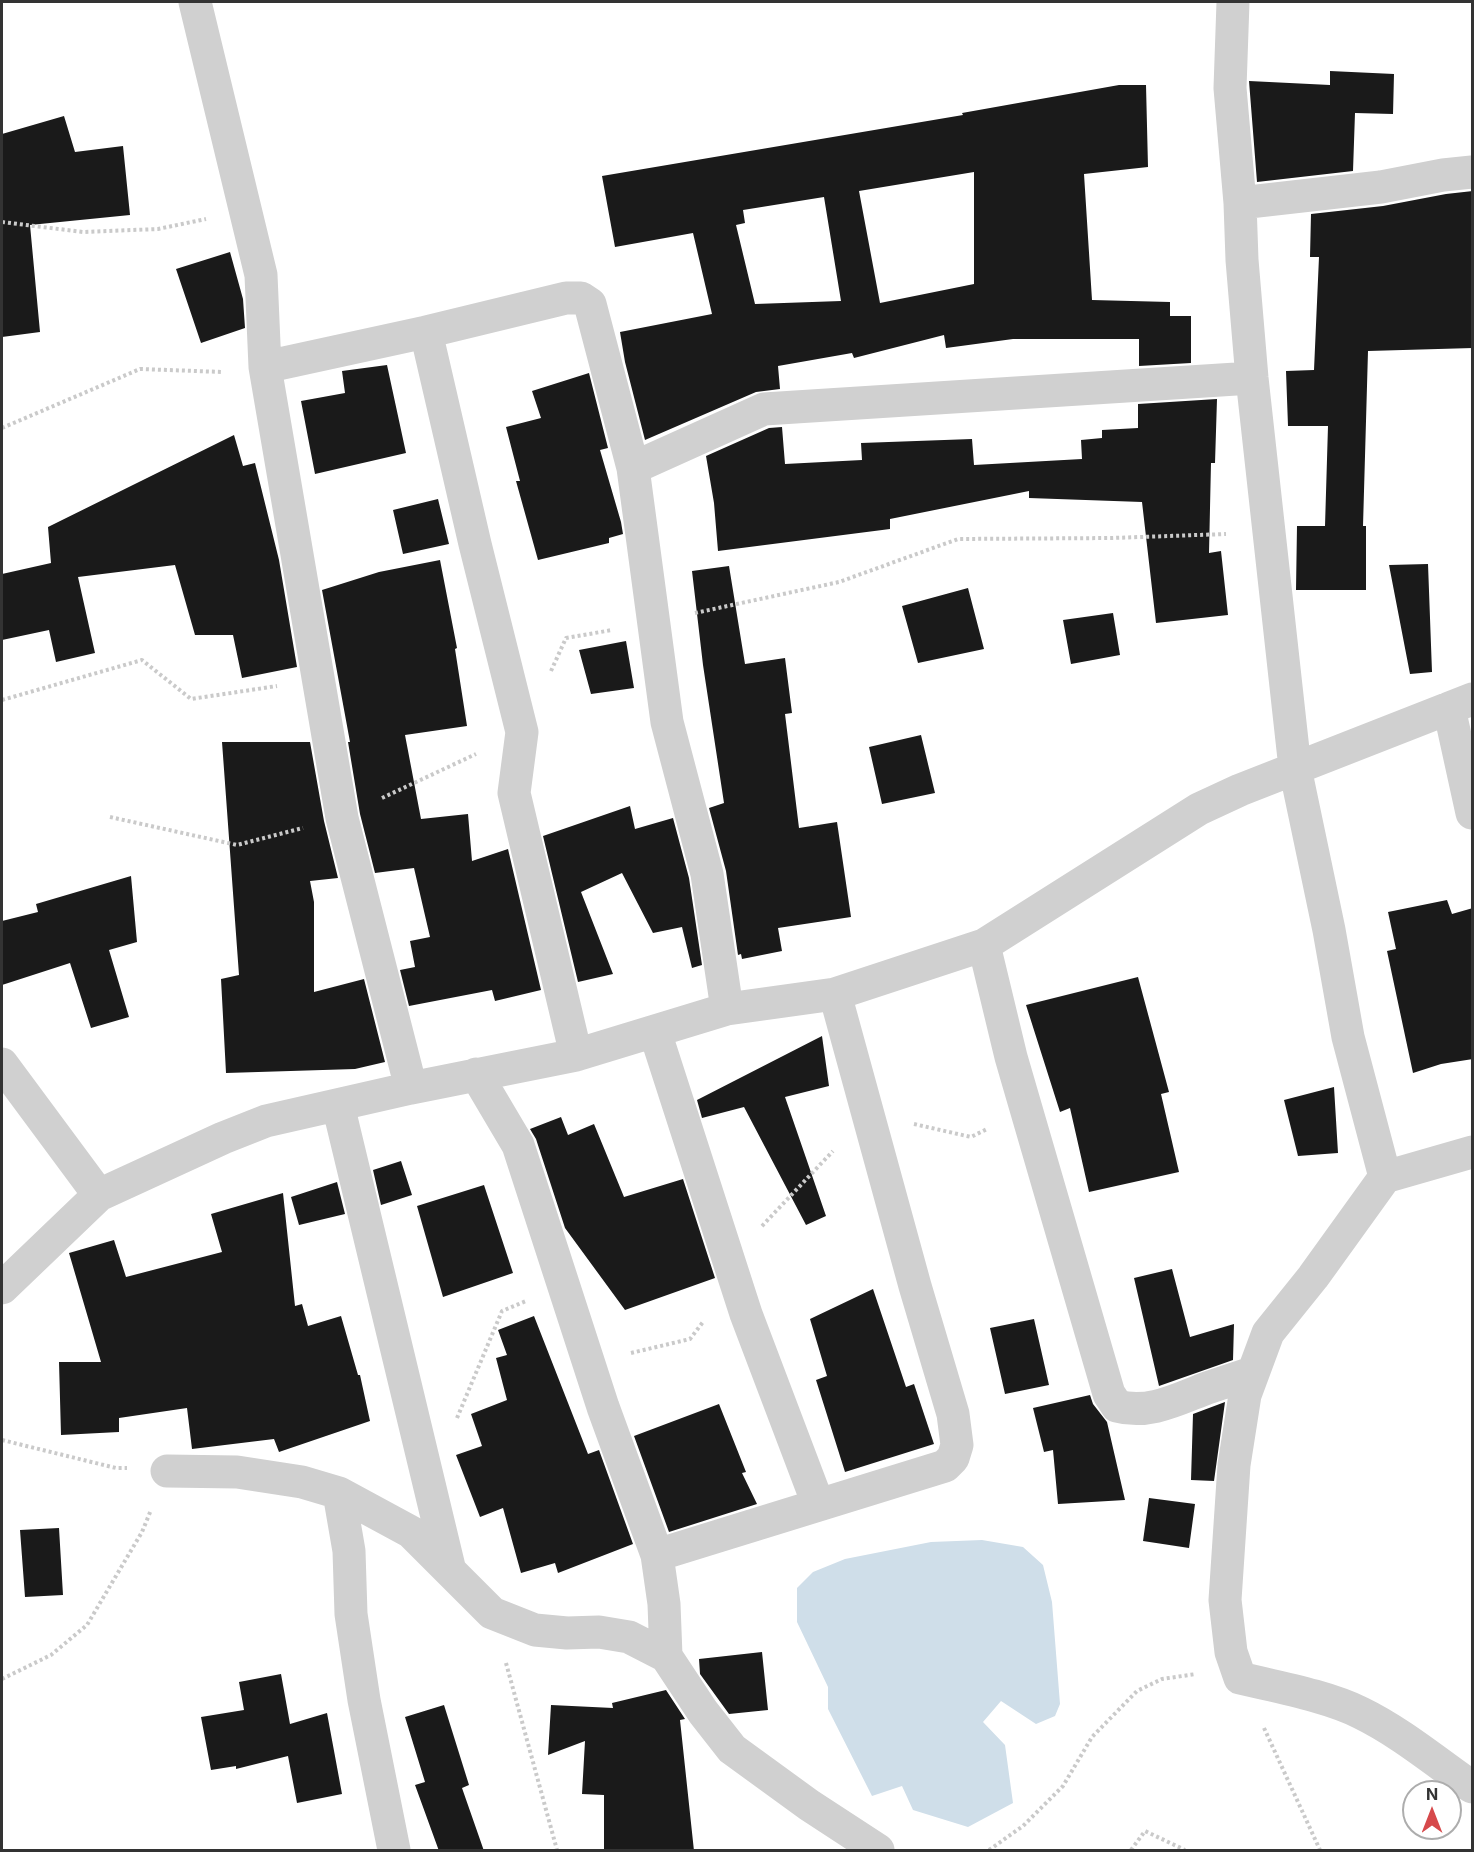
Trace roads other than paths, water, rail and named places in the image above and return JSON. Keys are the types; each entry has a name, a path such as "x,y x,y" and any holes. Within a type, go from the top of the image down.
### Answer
{"street":[{"path":"195,2 261,275 265,367 342,818 411,1088"},
{"path":"1233,2 1230,88 1240,203 1242,260 1252,378 1295,768 1329,930 1348,1037 1385,1177"},
{"path":"1240,203 1381,187 1443,175 1473,172"},
{"path":"265,367 426,332 566,298 581,298 590,304 633,468 667,722 707,874 727,1010"},
{"path":"426,332 475,544 522,732 514,793 576,1055"},
{"path":"633,468 764,409 1252,378"},
{"path":"2,1288 99,1195 223,1138 266,1121 476,1074 576,1055 727,1010 835,994 984,945 1199,809 1295,768 1461,704 1473,813"},
{"path":"984,945 1011,1057 1109,1394 1117,1406 1137,1409 1160,1406 1252,1373"},
{"path":"657,1555 945,1466 953,1458 957,1445 953,1414 915,1286 835,994"},
{"path":"655,1032 746,1314 818,1504"},
{"path":"2,1064 99,1195"},
{"path":"476,1074 518,1145 603,1407 657,1555 664,1604 666,1656"},
{"path":"338,1105 450,1573"},
{"path":"1473,1152 1385,1177 1313,1277 1268,1333 1245,1395 1234,1465 1225,1600 1231,1652 1240,1678 1313,1696 1360,1712 1413,1745 1473,1787"},
{"path":"167,1471 237,1472 302,1482 339,1493 411,1532 492,1613 535,1630 567,1633 599,1632 629,1637 666,1656 703,1712 732,1749 809,1805 878,1851"},
{"path":"339,1493 349,1551 351,1614 368,1722 394,1851"}]}
